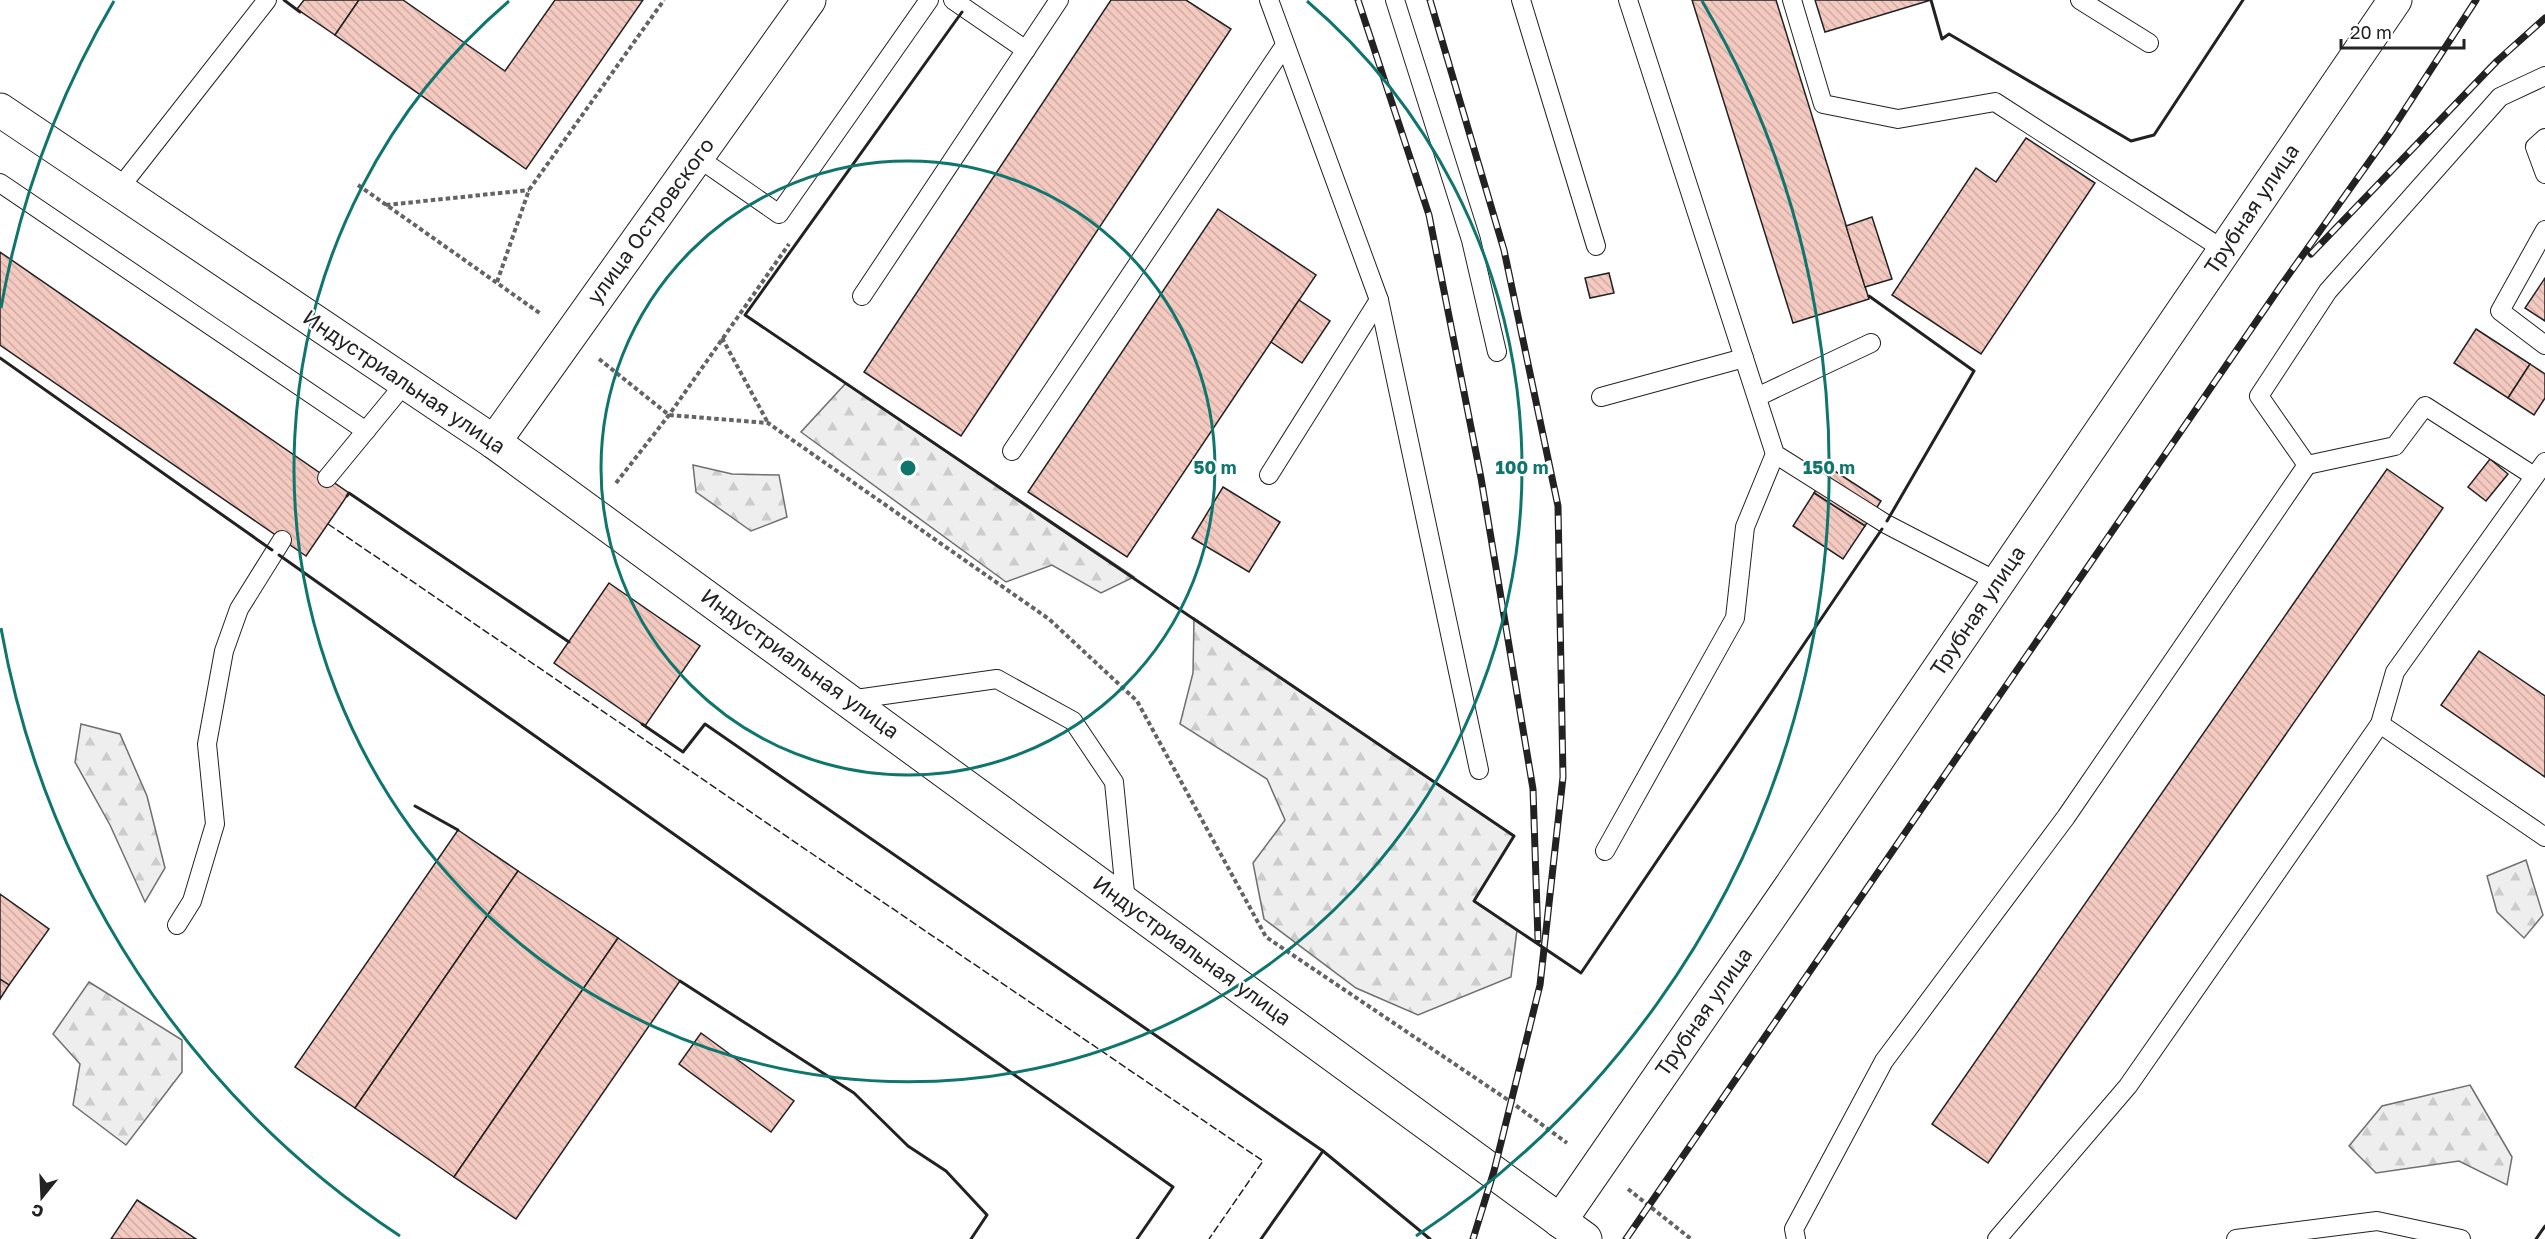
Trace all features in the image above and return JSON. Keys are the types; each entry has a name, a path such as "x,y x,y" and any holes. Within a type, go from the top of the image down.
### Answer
{"main road":[{"name":"улица Островского","path":"494,442 809,0"},
{"name":"Трубная улица","path":"1573,1230 1998,582 2395,0"},
{"name":"Индустриальная улица","path":"0,110 494,442 1573,1230"}],"lane":[{"path":"118,189 267,0"},
{"path":"697,157 779,214 928,0"},
{"path":"953,0 1026,50"},
{"path":"862,296 1059,0"},
{"path":"1269,0 1379,300 1479,770"},
{"path":"1395,0 1471,240 1497,352"},
{"path":"1521,0 1596,246"},
{"path":"1605,851 1735,618 1745,526 1775,454 1628,0"},
{"path":"1792,0 1823,104 1898,118 1995,102 2224,250"},
{"path":"2080,0 2149,43"},
{"path":"1012,451 1285,45"},
{"path":"2307,465 2259,396 2328,291 2500,97 2545,76"},
{"path":"2545,138 2535,147 2545,174"},
{"path":"0,183 366,431"},
{"path":"2545,230 2500,311 2545,345"},
{"path":"1269,475 1379,300"},
{"path":"1757,397 1871,343"},
{"path":"1601,397 1744,358"},
{"path":"327,478 406,382"},
{"path":"1796,1239 1794,1228 1884,1061 2066,817 2307,465 2395,446 2425,406 2540,469 2395,672 2380,724 2128,1086 1997,1239"},
{"path":"1775,454 1886,524 1998,582"},
{"path":"177,925 192,901 215,824 207,744 224,651 239,609 282,540"},
{"path":"849,700 997,679 1073,721 1114,782 1126,903"},
{"path":"2380,724 2545,837"},
{"path":"2236,1239 2377,1221 2461,1239"}],"path":[{"path":"497,282 529,190 664,0"},
{"path":"386,205 529,190"},
{"path":"592,513 669,415 790,243"},
{"path":"722,338 768,423"}],"green space":[{"path":"846,383 1134,577 1101,593 1052,565 1006,582 801,432"},
{"path":"693,465 732,474 779,475 787,517 751,531 696,492"},
{"path":"1194,618 1514,836 1474,901 1517,930 1511,977 1418,1015 1356,988 1264,919 1253,863 1285,820 1267,779 1180,724 1193,673"},
{"path":"81,724 120,734 147,796 165,868 145,902 110,825 75,762"},
{"path":"2526,860 2543,915 2524,938 2497,912 2487,876"},
{"path":"89,982 182,1040 182,1072 126,1145 73,1105 80,1064 53,1034"},
{"path":"2470,1085 2512,1157 2507,1185 2459,1161 2376,1173 2349,1146 2382,1106"}],"building":[{"path":"304,0 359,0 335,35 297,9"},
{"path":"359,0 403,0 505,71 555,0 643,0 526,169 335,35"},
{"path":"1111,0 1186,0 1231,29 961,436 864,372"},
{"path":"1692,0 1776,0 1869,299 1793,323"},
{"path":"1815,0 1931,0 1825,32"},
{"path":"2026,138 2095,183 1981,354 1892,295 1976,168 1996,182"},
{"path":"1218,209 1316,275 1127,557 1028,492"},
{"path":"1872,217 1892,279 1865,287 1846,226"},
{"path":"0,252 349,493 306,556 0,345"},
{"path":"1609,273 1614,293 1590,298 1585,278"},
{"path":"2545,278 2545,321 2525,308"},
{"path":"1299,300 1330,321 1302,363 1271,342"},
{"path":"2476,329 2530,364 2508,398 2454,363"},
{"path":"2530,364 2545,374 2545,398 2534,415 2508,398"},
{"path":"2490,459 2508,474 2486,501 2468,487"},
{"path":"1830,468 1881,501 1865,526 1814,493"},
{"path":"2387,469 2443,508 1988,1163 1932,1124"},
{"path":"1223,487 1280,522 1249,572 1192,538"},
{"path":"1814,493 1865,526 1843,559 1793,526"},
{"path":"609,583 700,646 645,726 554,663"},
{"path":"2479,651 2545,696 2545,777 2441,705"},
{"path":"458,830 518,871 355,1108 295,1067"},
{"path":"518,871 618,938 454,1177 355,1108"},
{"path":"0,894 49,929 9,985 0,979"},
{"path":"618,938 680,981 516,1219 454,1177"},
{"path":"0,979 9,985 0,999"},
{"path":"701,1033 794,1101 771,1132 679,1064"},
{"path":"137,1200 196,1239 111,1239"}],"railway":[{"path":"1358,0 1429,215 1481,478 1533,789 1538,940"},
{"path":"1430,0 1504,250 1558,506 1563,777 1540,985 1494,1171 1473,1239"},
{"path":"1626,1239 2280,287 2391,131 2476,0"},
{"path":"2311,254 2497,61 2545,18"}],"fence":[{"path":"328,524 1263,1161 1209,1239"}],"wall":[{"path":"284,0 300,12"},
{"path":"1931,0 1942,39 1949,34 2131,141 2154,135 2243,0"},
{"path":"962,12 745,315 1514,836 1474,901 1581,973 1882,529"},
{"path":"1869,296 1974,371 1887,521"},
{"path":"0,358 272,550"},
{"path":"347,496 349,493 569,642"},
{"path":"279,555 1173,1187 1137,1239"},
{"path":"642,724 683,752 705,724 1323,1151 1261,1239"},
{"path":"415,806 458,830"},
{"path":"680,981 854,1093 908,1146 946,1171 987,1215 971,1239"},
{"path":"1323,1151 1430,1239"},
{"path":"2536,1239 2545,1226"}]}
